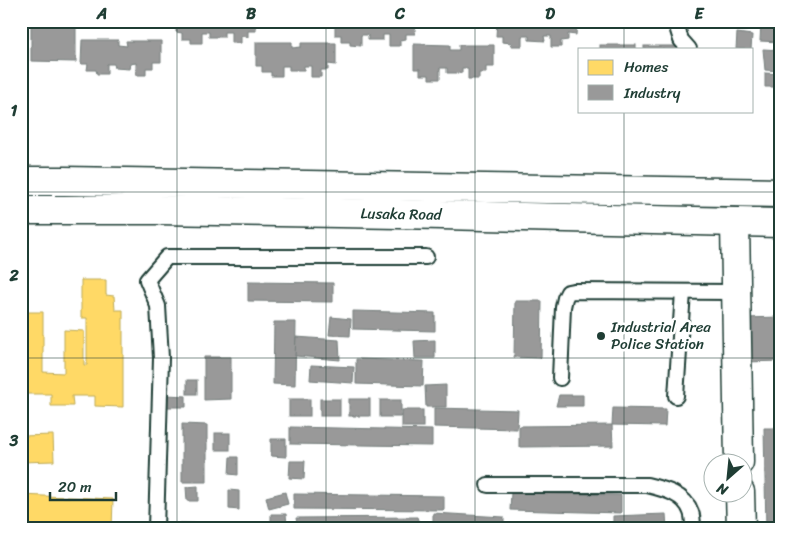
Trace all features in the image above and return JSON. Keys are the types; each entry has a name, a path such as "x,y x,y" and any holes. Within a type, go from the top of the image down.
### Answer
{"main road":[{"name":"Lusaka Road","path":"21,181 780,193"},
{"name":"Lusaka Road","path":"21,210 399,214 780,223"},
{"path":"735,222 739,452"},
{"path":"740,502 740,529"}],"lane":[{"path":"676,21 680,40 688,48"},
{"path":"156,529 161,358 158,306 147,280 167,257 426,257"},
{"path":"560,378 563,307 568,292 736,292"},
{"path":"676,396 683,292"},
{"path":"488,485 647,486 664,490 686,502 692,513 693,529"}],"building: Homes":[{"path":"81,280 106,280 106,295 114,296 115,310 123,310 123,407 95,406 95,396 72,396 73,406 51,406 51,394 21,394 21,312 43,312 43,372 64,373 64,330 84,331 84,365 87,365 87,318 81,318"},
{"path":"53,435 54,461 21,462 21,436"},
{"path":"21,495 113,499 112,529 21,529"}],"building: Industry":[{"path":"31,21 76,21 76,62 31,61"},
{"path":"176,21 256,21 256,31 248,31 248,37 241,36 241,43 231,43 231,32 224,32 224,37 209,37 209,32 202,32 202,43 191,43 191,39 182,39 182,33 176,32"},
{"path":"335,21 415,21 415,34 406,34 406,39 400,40 400,46 389,46 389,35 383,35 383,40 368,40 368,35 361,35 361,46 350,45 350,42 341,42 341,35 335,35"},
{"path":"497,21 577,21 576,35 568,34 568,40 561,41 561,47 551,47 551,36 544,36 545,41 529,40 529,36 522,36 522,46 511,46 512,43 502,42 502,36 496,36"},
{"path":"761,22 780,22 780,42 760,41"},
{"path":"737,33 752,35 751,48 736,48"},
{"path":"82,40 118,40 118,45 127,46 126,41 161,41 161,62 153,62 153,68 146,68 146,75 136,75 136,63 130,64 129,69 115,68 114,64 107,64 107,74 97,74 96,70 87,70 88,64 81,64"},
{"path":"256,42 292,42 292,48 301,47 301,43 336,43 336,65 328,64 328,70 321,70 321,77 311,77 311,66 304,66 304,70 289,70 289,66 282,66 282,76 271,76 271,72 262,72 262,66 256,66"},
{"path":"414,44 450,45 450,50 459,50 459,45 494,45 494,67 486,67 486,73 479,73 479,79 468,79 468,68 462,68 462,73 447,73 447,68 440,68 440,79 429,79 429,75 420,75 420,69 414,69"},
{"path":"600,45 636,45 636,48 600,48"},
{"path":"644,46 680,46 680,48 644,48"},
{"path":"763,49 780,50 780,71 765,70"},
{"path":"765,73 780,74 780,87 765,87"},
{"path":"248,282 333,283 333,302 248,301"},
{"path":"515,301 542,301 541,358 514,357"},
{"path":"353,311 435,313 435,331 353,329"},
{"path":"331,317 351,319 350,336 329,335"},
{"path":"780,317 780,361 747,362 746,318"},
{"path":"274,322 296,322 295,385 273,384"},
{"path":"296,337 339,340 340,360 295,356"},
{"path":"435,340 435,358 415,358 414,341"},
{"path":"204,357 231,357 231,399 204,400"},
{"path":"356,359 424,361 423,386 356,384"},
{"path":"311,365 354,367 353,383 310,380"},
{"path":"187,380 197,380 197,394 187,394"},
{"path":"446,385 446,407 426,407 425,386"},
{"path":"167,395 186,396 186,407 167,407"},
{"path":"559,395 583,395 583,406 556,406"},
{"path":"289,399 310,399 310,416 289,416"},
{"path":"320,399 340,399 340,416 320,416"},
{"path":"349,399 370,399 370,416 349,416"},
{"path":"380,400 401,400 401,417 380,417"},
{"path":"434,408 518,410 517,429 434,427"},
{"path":"613,408 666,409 665,426 612,425"},
{"path":"402,410 423,410 423,427 402,427"},
{"path":"182,424 207,425 207,482 182,482"},
{"path":"612,425 613,446 519,447 519,426"},
{"path":"290,427 432,430 432,446 290,444"},
{"path":"764,428 780,428 780,529 766,529"},
{"path":"215,433 230,433 230,450 215,450"},
{"path":"271,439 286,439 286,457 271,456"},
{"path":"230,457 238,457 238,475 229,474"},
{"path":"290,461 305,461 304,479 289,478"},
{"path":"198,486 198,501 187,501 186,487"},
{"path":"229,490 239,491 239,510 229,509"},
{"path":"285,492 288,504 269,509 266,497"},
{"path":"511,493 621,495 621,513 510,510"},
{"path":"294,494 444,496 444,510 294,509"},
{"path":"433,513 504,517 504,529 433,529"},
{"path":"271,514 286,514 287,526 271,526"},
{"path":"666,514 667,529 613,529 613,516"},
{"path":"417,517 421,529 298,529 296,518"},
{"path":"179,523 222,524 222,529 179,529"}],"place":[{"name":"Industrial Area Police Station","path":"601,336"}]}
